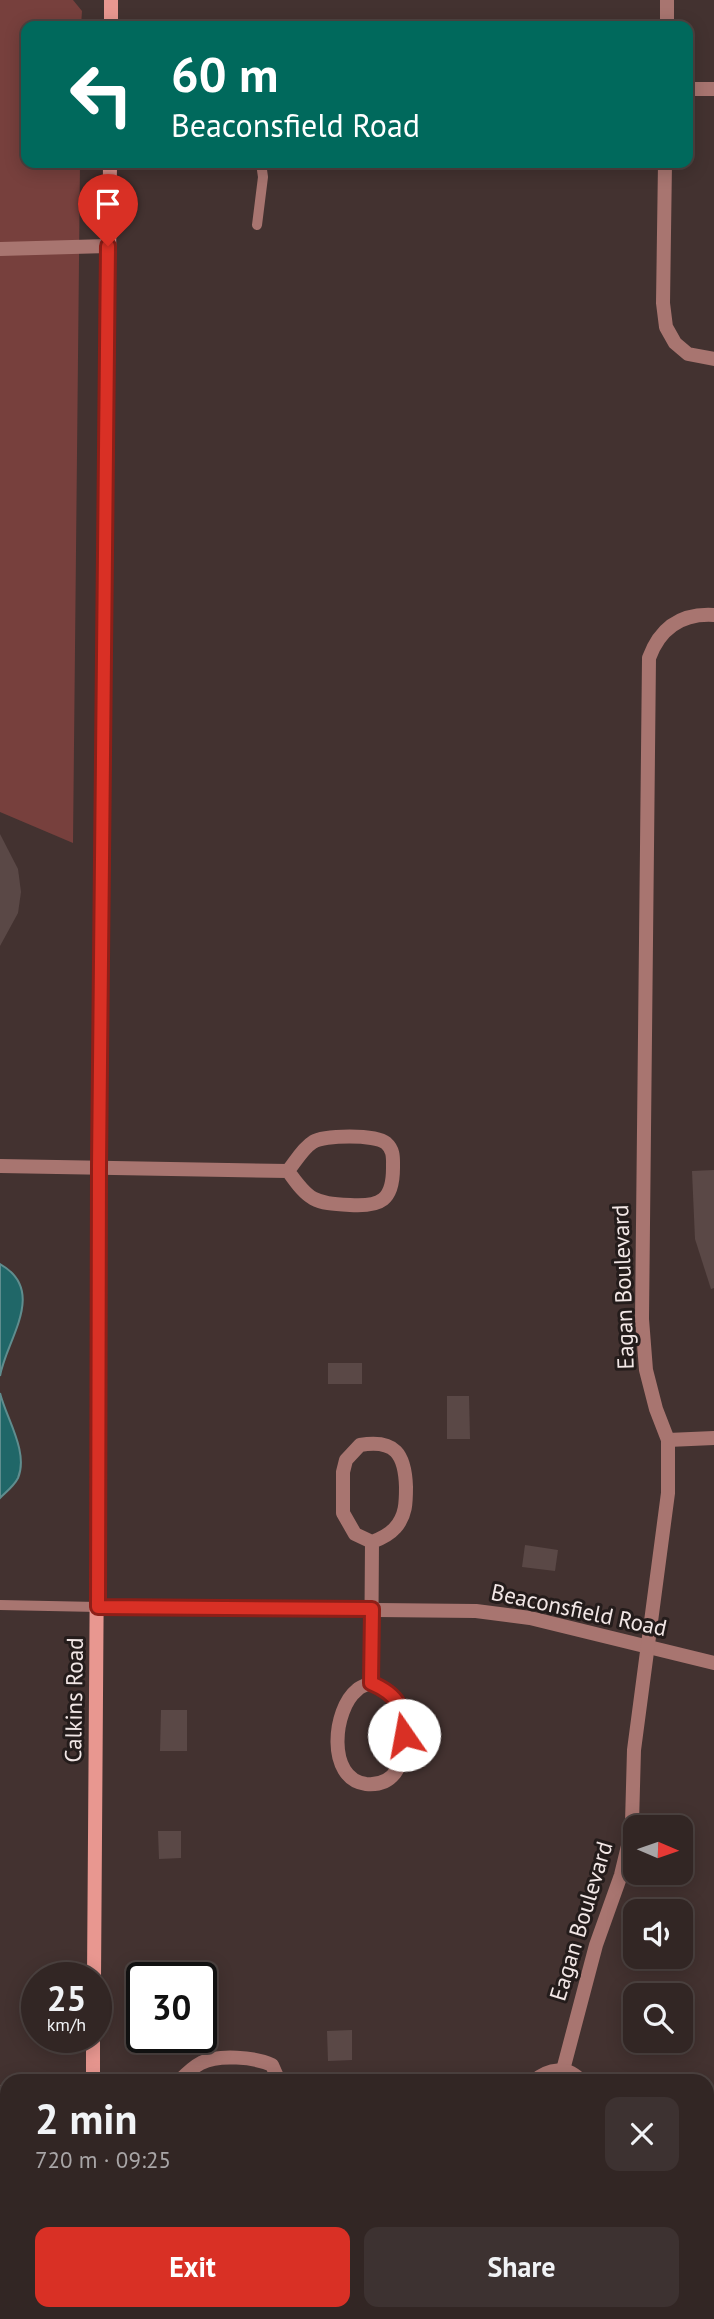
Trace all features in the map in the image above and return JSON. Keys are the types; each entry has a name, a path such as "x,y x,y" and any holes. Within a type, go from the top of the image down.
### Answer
{"main road":[{"path":"111,0 111,21"},
{"name":"Calkins Road","path":"94,1962 99,1166 110,168"},
{"path":"93,2053 93,2074"}],"street":[{"path":"667,0 667,21"},
{"path":"693,89 714,89"},
{"path":"665,168 663,303 666,327 675,343 688,354 714,359"},
{"path":"0,249 108,246"},
{"name":"Eagan Boulevard","path":"563,2070 596,1945 621,1875 628,1846 632,1823 634,1750 668,1493 668,1440 656,1409 646,1370 642,1319 649,658 654,643 665,629 686,618 714,615"},
{"path":"0,1166 288,1171 308,1196 322,1203 365,1206 378,1203 387,1197 393,1186 392,1152 386,1143 375,1137 322,1139 311,1143 288,1171"},
{"path":"668,1440 714,1438"},
{"path":"384,1443 394,1449 406,1467 406,1505 396,1527 386,1536 372,1542 355,1534 343,1513 343,1472 346,1460 360,1445 384,1443"},
{"path":"371,1683 372,1542"},
{"name":"Beaconsfield Road","path":"98,1607 476,1611 530,1618 714,1663"},
{"path":"371,1683 387,1690 401,1707 405,1752 397,1773 379,1783 367,1784 348,1775 342,1766 338,1755 339,1729 340,1716 348,1699 358,1688 371,1683"},
{"path":"187,2074 200,2063 212,2059 258,2059 272,2065 276,2074"},
{"path":"546,2074 563,2070 574,2074"}],"lane":[{"path":"257,225 262,168"},
{"path":"0,1605 98,1607"}],"shaded area":[{"path":"0,0 73,0 82,11 81,21 21,21 21,168 80,168 73,843 0,812"}],"water":[{"path":"0,1264 14,1275 21,1288 23,1302 0,1376"},
{"path":"0,1393 19,1446 21,1468 18,1478 0,1498"}],"building":[{"path":"0,834 18,869 21,892 18,913 0,946"},
{"path":"714,1170 714,1288 711,1289 695,1239 692,1171"},
{"path":"328,1363 362,1363 362,1384 328,1384"},
{"path":"447,1396 469,1396 470,1439 447,1439"},
{"path":"525,1545 558,1550 555,1571 522,1567"},
{"path":"161,1710 187,1710 187,1751 160,1751"},
{"path":"158,1831 181,1831 181,1858 159,1859"},
{"path":"352,2030 352,2060 328,2061 327,2031"}],"route":[{"path":"108,246 99,1166 98,1607 372,1609 371,1683 387,1690 401,1707 404,1735"}]}
